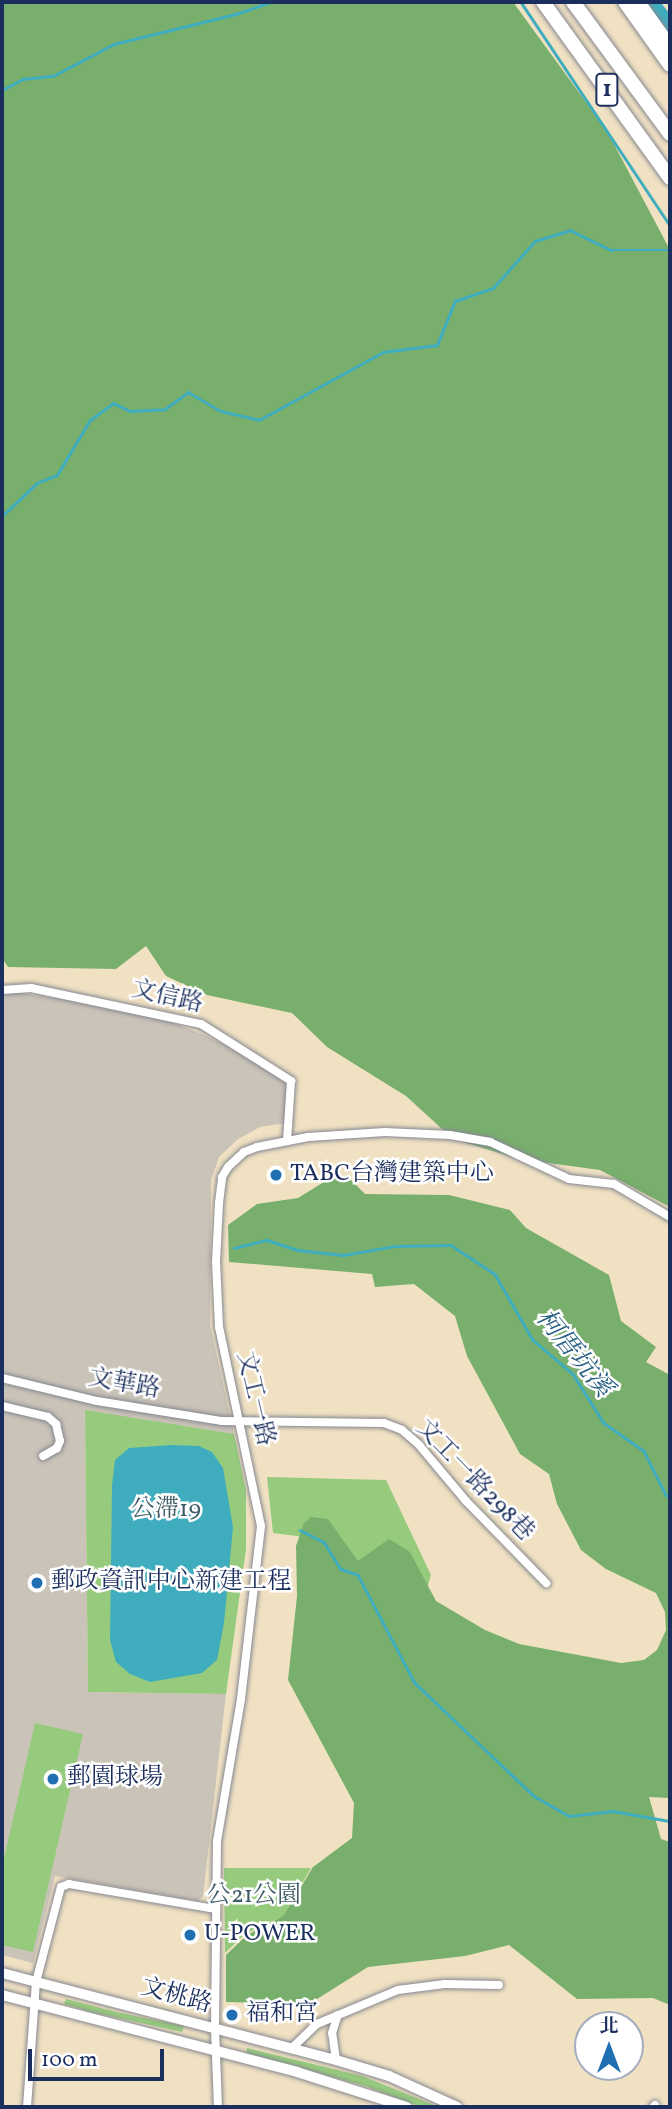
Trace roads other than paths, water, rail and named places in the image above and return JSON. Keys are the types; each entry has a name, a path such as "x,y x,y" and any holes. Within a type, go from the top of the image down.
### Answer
{"highway":[{"name":"1","path":"543,2 670,178"},
{"name":"1","path":"573,2 670,134"},
{"path":"625,2 670,65"},
{"path":"638,2 670,47"}],"street":[{"name":"文信路","path":"2,990 32,988 201,1024 291,1082 287,1140"},
{"name":"文工一路","path":"218,2107 215,2029 217,1841 241,1699 261,1526 219,1327 216,1262 220,1190 228,1167 244,1152 287,1140 334,1134 385,1132 450,1135 491,1142 569,1178 614,1184 670,1217"},
{"name":"文華路","path":"2,1378 97,1401 240,1422"},
{"path":"2,1406 48,1417 57,1424 60,1441 57,1448 43,1456"},
{"name":"文工一路298巷","path":"240,1422 352,1420 384,1423 402,1430 546,1583"},
{"path":"27,2107 36,1982 59,1891 65,1885 215,1909"},
{"name":"文桃路","path":"2,1973 336,2060 389,2076 457,2107"},
{"path":"291,2049 317,2024 398,1990 445,1983 499,1985"},
{"name":"文桃路","path":"2,1996 217,2050 344,2085 407,2107"},
{"path":"336,2060 332,2033 338,2015"}],"water":[{"name":"公滯19","path":"199,1446 212,1452 223,1468 233,1527 224,1623 217,1660 202,1673 150,1682 130,1674 116,1662 110,1640 112,1485 115,1460 129,1448"}],"waterway":[{"path":"2,90 23,79 53,76 114,44 236,14 271,2"},
{"path":"521,2 670,225"},
{"path":"650,2 670,27"},
{"path":"2,516 37,483 57,475 90,420 113,403 130,411 165,409 188,392 221,411 259,420 383,352 437,345 455,301 493,288 535,241 570,230 611,250 670,250"},
{"name":"柯厝坑溪","path":"234,1248 267,1240 297,1250 343,1255 395,1246 451,1245 495,1274 533,1340 573,1374 604,1423 644,1451 666,1495 670,1497"},
{"path":"300,1530 324,1542 341,1569 358,1575 415,1683 534,1796 569,1816 613,1811 670,1821"}],"place":[{"name":"TABC台灣建築中心","path":"276,1175"},
{"name":"郵政資訊中心新建工程","path":"37,1583"},
{"name":"郵園球場","path":"53,1779"},
{"name":"U-POWER","path":"190,1935"},
{"name":"福和宮","path":"232,2015"}],"park label":[{"name":"公21公園","path":"254,1897"}]}
